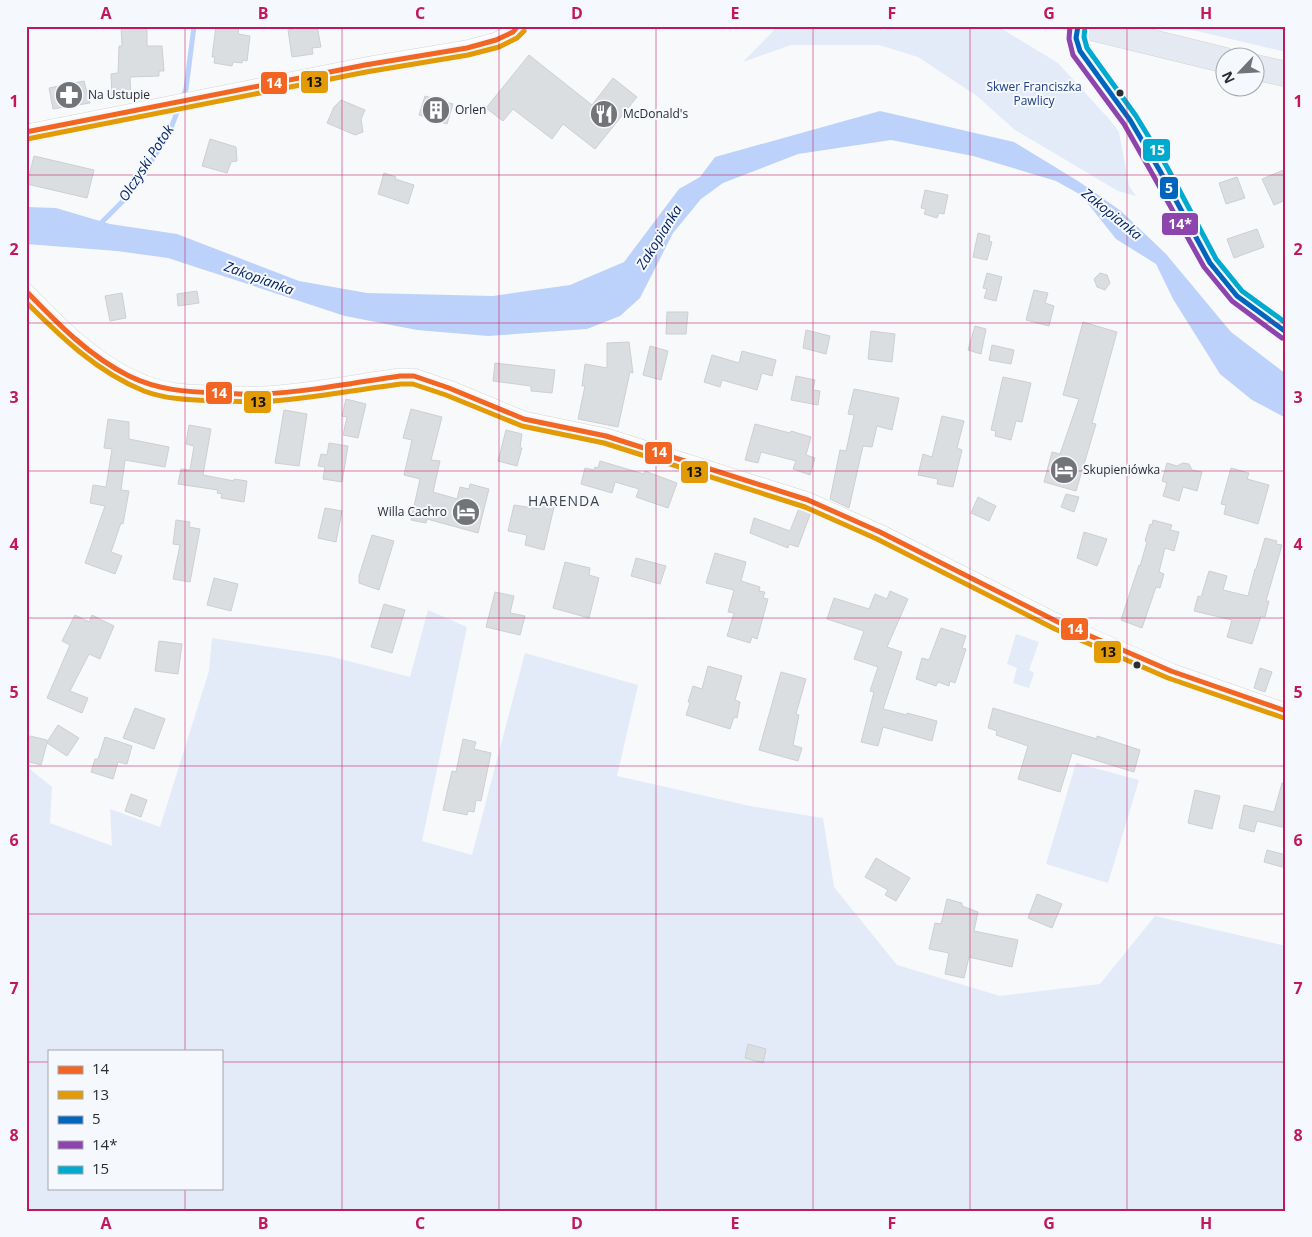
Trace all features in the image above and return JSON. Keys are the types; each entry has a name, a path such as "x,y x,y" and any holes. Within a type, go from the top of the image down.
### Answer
{"main road":[{"path":"1085,26 1214,58"},
{"path":"1264,69 1286,74"}],"street":[{"path":"496,40 504,26"},
{"path":"26,132 364,65 437,54 496,40 513,32 518,26"},
{"path":"1078,26 1076,38 1080,51 1134,128 1210,263 1237,296 1286,332"},
{"path":"26,290 69,334 106,362 138,380 160,388 184,392 267,394 400,376 414,376 458,391 517,416 606,436 808,500 880,532 1058,622 1171,671 1286,711"}],"green space":[{"name":"Skwer Franciszka Pawlicy","path":"778,26 988,26 1002,29 1058,63 1109,119 1119,132 1129,186 1136,196 1118,191 1015,130 977,96 918,57 879,45 791,45 743,62"},
{"path":"1176,26 1286,26 1286,52"},
{"path":"428,610 467,627 422,841 472,855 525,653 638,685 617,776 750,806 823,818 834,887 897,965 1000,996 1100,984 1155,916 1286,946 1286,1211 26,1211 26,766 52,787 50,823 112,846 110,809 160,827 209,671 212,638 329,656 410,677"},
{"path":"1016,634 1039,642 1029,670 1034,673 1029,688 1013,683 1017,668 1007,664"},
{"path":"1076,763 1139,780 1108,883 1046,864"}],"water":[{"name":"Zakopianka","path":"880,111 1014,142 1078,181 1121,211 1166,254 1231,332 1286,374 1286,418 1252,400 1220,374 1173,299 1156,264 1116,239 1081,195 1056,181 973,156 891,140 798,154 723,183 701,199 673,233 640,298 620,316 587,329 488,336 417,330 345,316 168,258 117,251 26,244 26,207 56,208 110,224 177,234 299,281 367,293 493,296 570,285 624,262 679,189 700,177 715,157"}],"building":[{"path":"121,26 147,26 147,46 162,46 164,71 159,71 159,76 130,77 131,98 112,99 111,74 118,73 119,46 122,46"},
{"path":"216,26 239,26 238,34 250,36 247,61 243,60 242,63 233,62 232,66 214,63 215,57 212,57"},
{"path":"292,26 317,26 321,47 312,48 313,54 292,57 288,30 293,29"},
{"path":"529,55 592,105 613,78 637,97 595,149 563,124 552,139 513,109 503,121 486,108"},
{"name":"Na Ustupie","path":"84,81 90,103 53,109 49,88"},
{"name":"Orlen","path":"425,96 453,104 447,124 419,115"},
{"path":"341,100 365,110 361,119 363,132 355,135 327,123 334,107"},
{"path":"210,139 236,147 237,161 231,162 227,173 202,166"},
{"path":"34,156 94,170 87,198 27,184"},
{"path":"1286,169 1286,200 1274,205 1262,179"},
{"path":"384,173 414,185 408,204 378,194"},
{"path":"1237,177 1245,198 1226,204 1219,183"},
{"path":"925,190 948,195 944,214 939,213 937,218 924,214 926,209 921,208"},
{"path":"1257,229 1264,247 1234,258 1227,239"},
{"path":"978,233 990,236 989,241 992,242 987,260 973,257"},
{"path":"987,273 1002,277 996,301 984,298 987,289 983,288"},
{"path":"1100,273 1107,275 1110,283 1105,290 1097,287 1094,279"},
{"path":"1034,290 1048,293 1045,303 1054,306 1049,326 1026,320"},
{"path":"197,291 199,303 178,306 177,294"},
{"path":"122,293 126,318 110,321 105,296"},
{"path":"667,312 688,312 686,334 666,334"},
{"path":"1083,322 1117,332 1092,423 1096,424 1076,491 1044,482 1052,452 1060,454 1079,399 1063,395"},
{"path":"975,326 986,329 981,354 968,350"},
{"path":"806,330 830,336 826,354 803,348"},
{"path":"871,331 895,334 892,362 868,359"},
{"path":"629,342 633,373 630,372 618,427 578,419 585,386 582,386 585,364 607,368 607,343"},
{"path":"992,345 1014,350 1011,364 989,360"},
{"path":"650,346 668,351 661,380 643,375"},
{"path":"742,351 776,360 772,376 762,373 757,390 722,380 720,387 704,382 712,355 739,363"},
{"path":"495,363 555,370 552,393 531,391 531,386 493,381"},
{"path":"796,376 815,380 813,390 820,391 818,405 791,400"},
{"path":"1003,377 1031,383 1022,422 1016,421 1011,440 995,436 996,431 991,430"},
{"path":"854,389 899,398 892,430 877,426 872,447 863,446 849,508 830,499 840,450 846,451 854,415 848,414"},
{"path":"346,399 366,404 358,438 343,435 347,417 342,416"},
{"path":"411,409 442,417 431,460 440,461 433,492 457,499 460,487 469,489 470,484 489,489 478,533 427,519 426,523 411,520 420,479 404,475 412,440 403,438"},
{"path":"284,410 307,414 299,466 275,463"},
{"path":"942,416 964,421 957,448 962,450 953,487 937,484 938,479 918,475 923,454 932,457"},
{"path":"108,419 129,422 129,439 169,447 165,467 125,460 121,490 129,491 123,524 121,523 111,552 122,556 115,574 85,563 105,506 90,503 93,485 106,487 112,449 104,448"},
{"path":"755,424 811,437 806,455 815,458 810,475 793,469 796,461 761,452 758,463 745,460"},
{"path":"189,425 211,429 203,475 234,481 234,479 247,481 244,502 221,498 222,494 217,493 218,490 178,484 181,469 190,470 194,446 186,444"},
{"path":"506,430 522,434 520,448 522,448 517,466 498,461"},
{"path":"329,443 348,446 342,482 323,479 325,467 318,466 321,454 327,455"},
{"path":"600,461 644,474 645,471 677,483 668,508 636,497 639,489 615,482 612,493 581,484 585,468 594,470 595,467 598,468"},
{"path":"1167,463 1177,466 1183,463 1189,464 1192,470 1202,472 1197,491 1183,487 1179,501 1163,496 1167,483 1162,481"},
{"path":"1231,468 1249,473 1247,479 1269,485 1258,524 1224,514 1226,505 1221,504"},
{"path":"1066,494 1079,497 1074,512 1061,507"},
{"path":"978,497 996,506 989,521 971,513"},
{"path":"542,504 554,507 544,550 525,545 527,535 508,531 514,505 540,509"},
{"path":"325,508 342,511 336,542 318,538"},
{"path":"799,508 811,512 798,547 789,544 788,548 750,533 754,518 790,531"},
{"path":"176,520 190,522 189,527 200,529 190,582 173,579 180,545 173,544"},
{"path":"1153,520 1172,525 1170,530 1179,532 1174,551 1165,548 1159,572 1164,574 1160,588 1156,587 1142,628 1121,620 1140,566 1150,524 1152,525"},
{"path":"1084,532 1107,539 1097,566 1077,558"},
{"path":"372,535 394,541 379,590 359,583 359,576"},
{"path":"1265,538 1277,541 1276,544 1282,545 1266,601 1269,601 1265,617 1261,616 1252,644 1227,637 1232,620 1194,611 1198,596 1201,597 1209,571 1227,576 1223,590 1248,596"},
{"path":"715,553 746,562 741,581 760,587 759,591 765,592 763,598 768,599 757,639 752,637 750,643 727,636 734,613 728,612 734,590 706,583"},
{"path":"636,558 666,566 660,584 631,576"},
{"path":"565,562 590,568 589,575 599,578 589,618 553,608"},
{"path":"214,578 238,584 231,611 207,605"},
{"path":"890,591 908,599 887,647 902,652 883,709 937,721 932,741 883,727 878,746 861,742 874,692 870,691 878,667 854,659 864,631 827,619 834,598 869,609 875,594 887,599"},
{"path":"495,592 514,596 510,613 525,616 520,635 486,627"},
{"path":"384,604 405,610 392,653 371,647"},
{"path":"75,615 89,622 92,615 114,626 100,659 89,654 70,691 88,698 82,713 47,698 70,645 62,641"},
{"path":"941,628 966,636 962,648 966,649 955,683 950,681 949,686 938,682 936,686 916,679 922,658 929,660"},
{"path":"159,641 182,644 178,674 155,671"},
{"path":"708,666 742,676 735,700 740,702 737,718 734,717 730,729 686,715 693,686 702,689"},
{"path":"1260,668 1272,672 1265,692 1254,688"},
{"path":"781,672 806,679 796,714 799,715 793,745 802,748 798,761 759,750"},
{"path":"135,708 165,719 154,749 123,738"},
{"path":"993,708 1097,739 1097,736 1140,750 1134,772 1072,753 1060,792 1018,779 1028,746 996,735 997,731 988,728"},
{"path":"58,725 79,738 67,756 47,743 41,765 26,761 26,749 30,736 47,740 47,742"},
{"path":"105,737 132,746 127,764 118,762 113,779 91,772 95,759 98,759"},
{"path":"463,739 476,742 474,749 491,753 481,801 476,800 474,812 468,811 467,815 443,810 452,771 456,772"},
{"path":"1282,783 1286,783 1286,828 1257,821 1254,832 1239,828 1244,805 1274,812"},
{"path":"1195,790 1220,796 1212,829 1188,823"},
{"path":"131,794 147,800 141,817 125,811"},
{"path":"1267,850 1286,855 1286,868 1264,862"},
{"path":"876,858 910,878 896,901 885,895 888,890 865,877"},
{"path":"1037,894 1062,904 1052,928 1028,918"},
{"path":"947,899 962,903 962,906 978,912 974,931 1018,940 1012,967 969,957 964,978 945,974 949,953 929,949 935,923 941,924"},
{"path":"748,1044 766,1049 763,1063 745,1058"}],"waterway":[{"name":"Olczyski Potok","path":"99,225 124,200 169,133 186,89 194,26"}],"transit line":[{"name":"14","path":"26,132 365,65 467,48 496,40 513,32 518,26"},
{"name":"14*","path":"1070,26 1069,39 1073,55 1124,124 1204,267 1232,301 1282,338"},
{"name":"5","path":"1078,26 1076,38 1080,51 1130,120 1210,263 1237,296 1286,332"},
{"name":"15","path":"1085,27 1084,37 1087,48 1136,116 1167,167 1216,259 1242,291 1286,323"},
{"name":"13","path":"27,139 366,72 468,55 499,47 517,38 524,31"},
{"name":"14","path":"26,291 87,349 114,368 140,381 183,391 255,394 330,387 400,376 414,376 449,388 524,419 606,436 808,500 880,532 1058,622 1171,671 1286,711"},
{"name":"13","path":"26,302 66,341 95,364 127,383 153,394 191,400 261,402 413,384 446,395 522,426 604,443 805,507 877,539 1055,629 1168,678 1284,718"}],"place":[{"name":"Na Ustupie","path":"69,95"},
{"name":"Orlen","path":"436,110"},
{"name":"McDonald's","path":"604,114"},
{"name":"Skupieniówka","path":"1064,470"},
{"name":"Willa Cachro","path":"466,512"}],"district":[{"name":"HARENDA","path":"564,501"}]}
